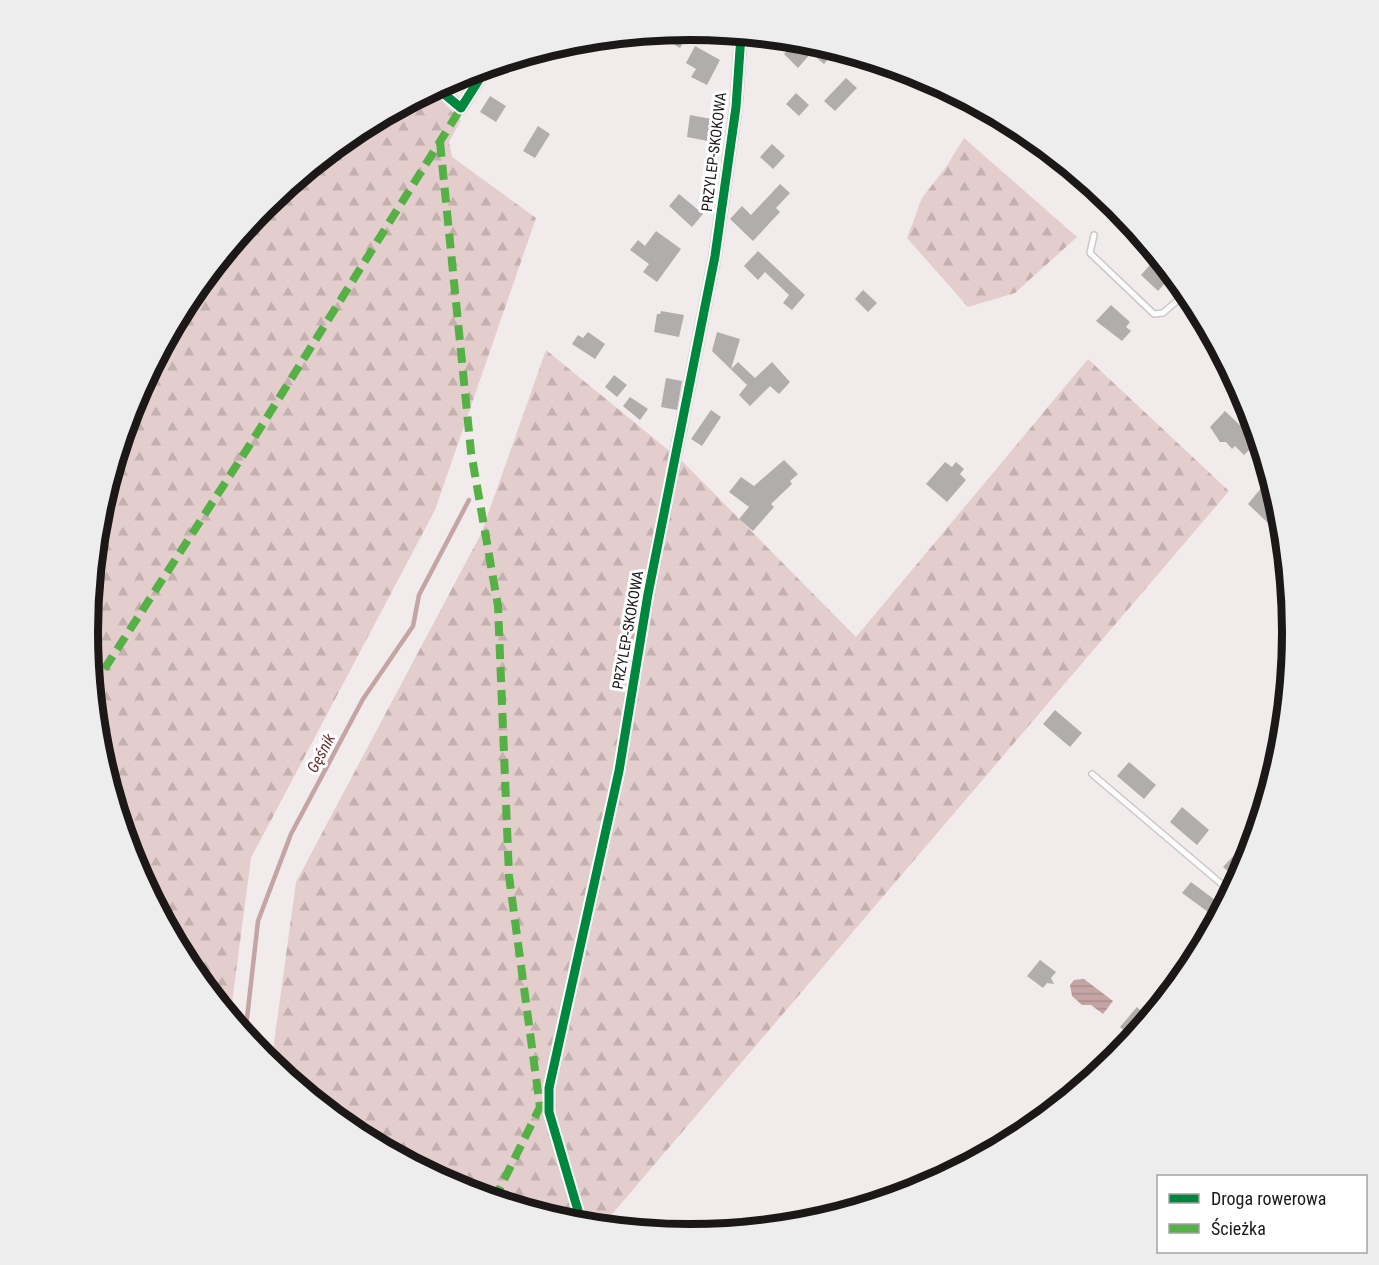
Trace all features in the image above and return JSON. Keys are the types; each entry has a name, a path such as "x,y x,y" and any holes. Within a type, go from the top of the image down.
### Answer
{"street":[{"name":"PRZYLEP-SKOKOWA","path":"579,1214 549,1112 549,1088 620,771 648,594 713,267 736,106 740,43"},
{"path":"445,94 461,108 479,80"}],"lane":[{"path":"1094,235 1090,253 1154,314 1163,313 1179,299"},
{"path":"1092,774 1224,886"}],"green space":[{"path":"438,98 461,120 449,142 452,157 536,218 435,510 251,858 231,1007 197,961 159,894 129,823 109,748 99,671 99,594 109,517 118,479 143,406 177,336 197,304 244,242 299,187 329,163 394,120"},
{"path":"964,138 1077,237 1015,293 968,307 907,238 922,198 946,167"},
{"path":"546,350 684,463 856,637 1088,359 1229,491 608,1218 574,1213 499,1193 428,1163 361,1125 299,1078 273,1053 296,882 481,534"}],"shaded area":[{"path":"1084,979 1113,1001 1103,1014 1091,1005 1082,1005 1072,996 1070,985 1074,980"}],"building":[{"path":"684,40 680,48 669,41"},
{"path":"695,46 720,60 707,85 691,77 696,69 686,63"},
{"path":"788,49 811,53 798,68 784,54"},
{"path":"812,54 829,58 824,64"},
{"path":"846,78 857,88 835,111 824,101"},
{"path":"796,93 809,105 799,116 786,104"},
{"path":"490,96 506,106 496,122 480,112"},
{"path":"690,115 711,119 708,141 687,137"},
{"path":"538,126 550,134 535,158 523,151"},
{"path":"772,144 785,156 773,169 760,157"},
{"path":"780,184 790,193 776,208 780,212 753,241 730,219 742,206 751,215"},
{"path":"679,194 703,214 692,227 669,206"},
{"path":"656,231 681,249 657,282 643,272 649,264 630,250 638,240 645,246"},
{"path":"758,251 805,295 792,310 783,303 789,295 765,272 758,280 744,266"},
{"path":"1152,263 1166,282 1158,291 1141,275"},
{"path":"863,290 877,303 868,312 855,299"},
{"path":"1111,305 1130,322 1126,327 1131,331 1122,341 1096,321"},
{"path":"661,311 684,315 679,337 654,332 657,314"},
{"path":"588,332 605,344 595,359 572,344 578,335 583,338"},
{"path":"717,332 740,339 731,369 738,362 755,378 772,362 790,382 779,394 770,386 750,406 739,395 747,385 712,351"},
{"path":"614,375 627,385 617,397 605,387"},
{"path":"666,378 682,381 677,410 661,407"},
{"path":"630,397 648,409 640,420 623,406"},
{"path":"711,410 721,417 702,446 691,439"},
{"path":"1225,411 1246,431 1245,436 1252,447 1244,455 1235,446 1232,449 1226,442 1220,442 1210,427"},
{"path":"784,460 798,474 790,481 792,484 771,504 774,507 753,531 739,519 749,507 729,492 741,477 754,486"},
{"path":"945,462 952,467 956,462 964,469 960,474 966,480 947,502 926,484"},
{"path":"1263,487 1271,526 1248,504"},
{"path":"1055,710 1082,733 1070,747 1043,724"},
{"path":"1129,762 1156,785 1144,799 1117,776"},
{"path":"1182,807 1209,830 1197,845 1170,822"},
{"path":"1236,853 1238,855 1230,872 1223,867"},
{"path":"1191,882 1216,901 1210,913 1182,893"},
{"path":"1040,960 1056,972 1051,978 1054,984 1047,983 1043,988 1027,976"},
{"path":"1137,1007 1143,1013 1126,1032 1120,1027"}],"waterway":[{"name":"Gęśnik","path":"246,1025 258,921 291,834 363,699 413,626 419,595 469,500"}],"marked path":[{"path":"100,676 249,446 461,108"},
{"path":"440,142 471,452 498,606 509,876 540,1107"},
{"path":"498,1192 542,1103"}],"cycle path":[{"path":"579,1214 549,1112 549,1088 619,771 648,594 715,256 736,107 740,43"},
{"path":"445,94 461,108 479,80"}]}
